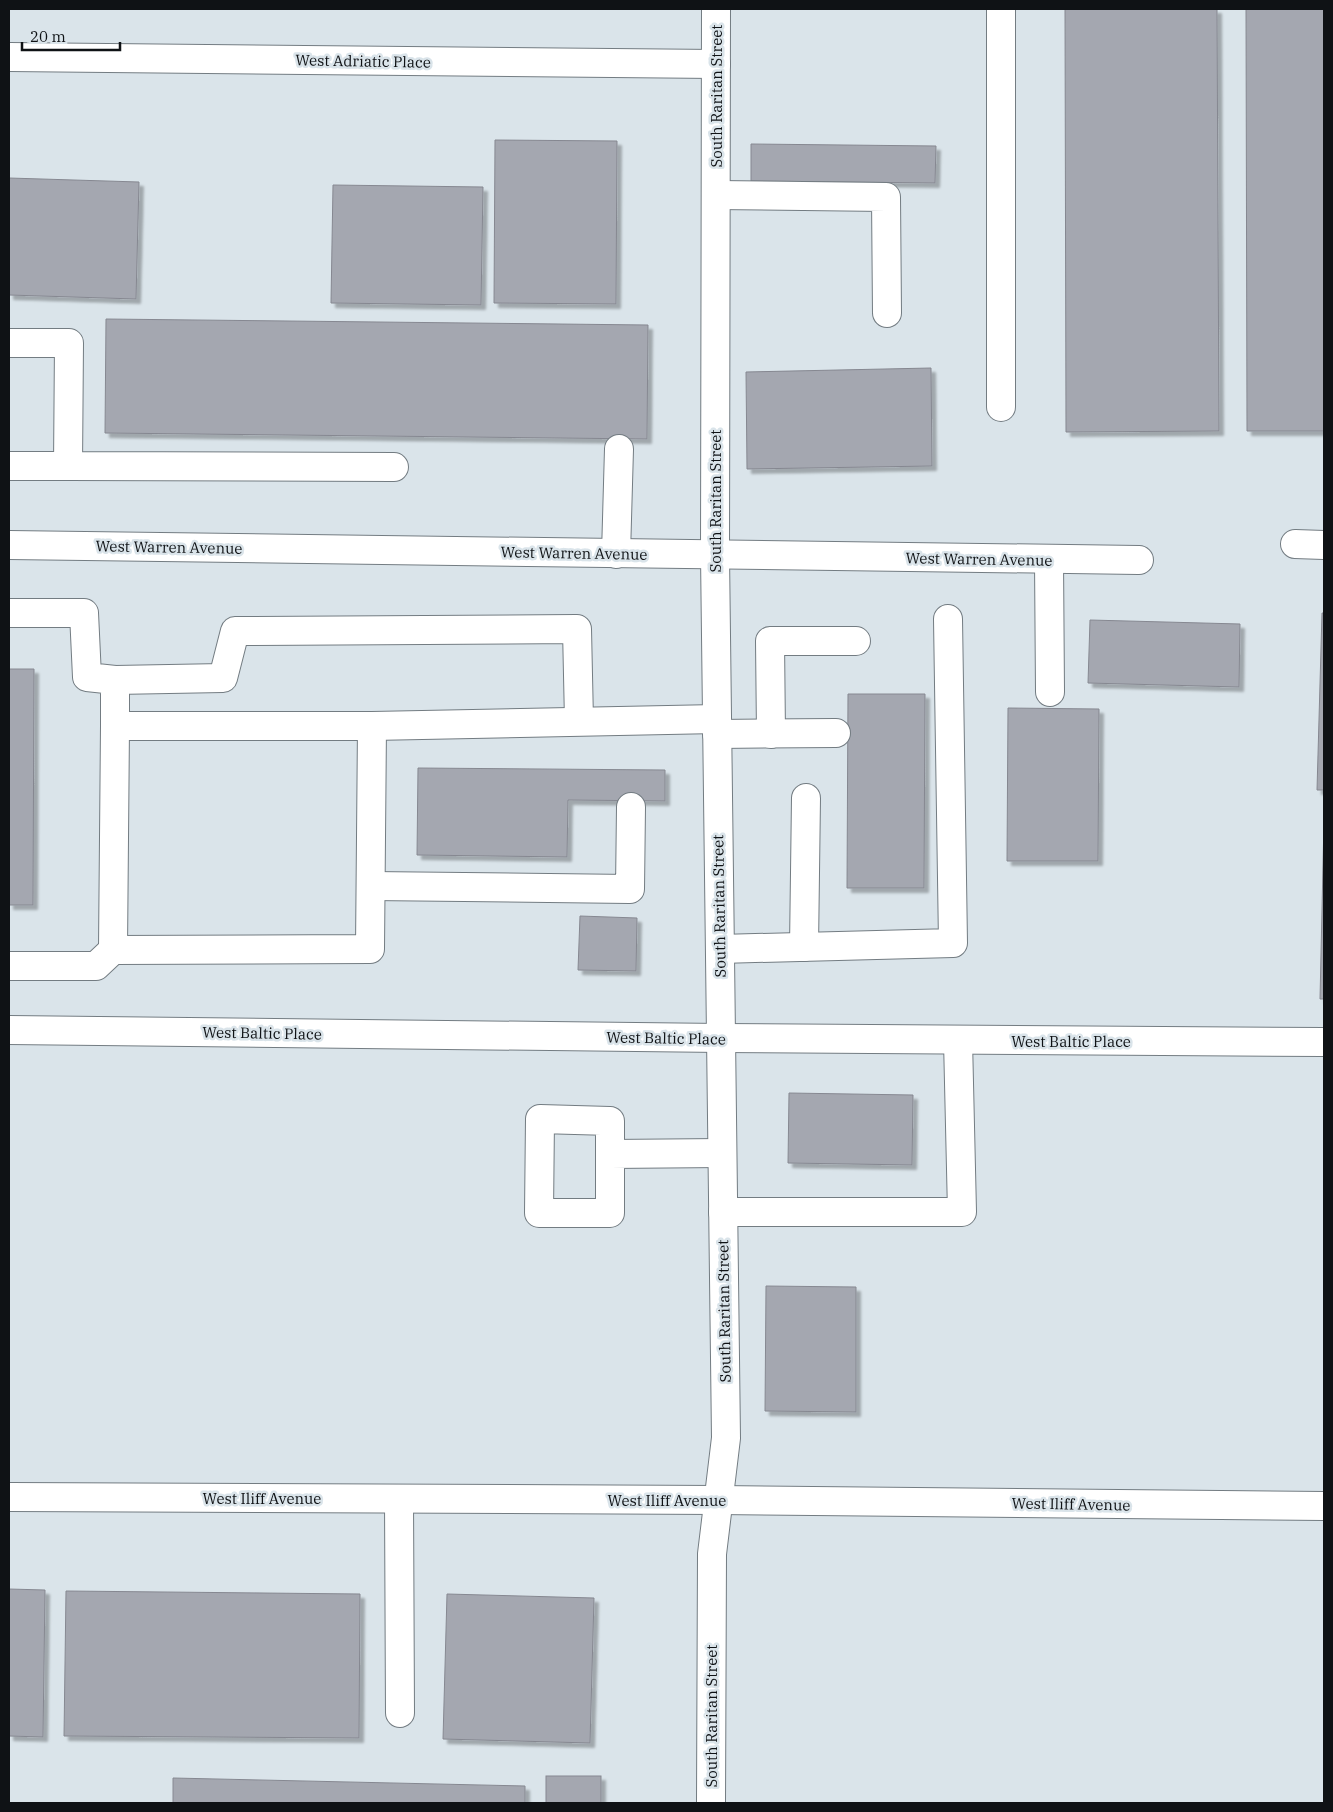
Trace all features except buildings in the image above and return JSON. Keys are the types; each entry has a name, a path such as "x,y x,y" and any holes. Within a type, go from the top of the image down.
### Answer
{"street":[{"name":"South Raritan Street","path":"711,1803 712,1554 726,1438 715,555 716,9"},
{"path":"1001,9 1001,407"},
{"name":"West Adriatic Place","path":"9,57 716,64"},
{"path":"716,195 886,197 887,313"},
{"path":"9,344 69,344 68,466"},
{"path":"616,554 618,449"},
{"path":"9,466 394,467"},
{"path":"1295,544 1324,544"},
{"name":"West Warren Avenue","path":"9,545 1139,560"},
{"path":"1049,560 1050,692"},
{"path":"9,614 84,613 86,677 115,680 223,678 235,631 577,629 579,721"},
{"path":"720,949 953,943 948,619"},
{"path":"771,734 770,641 856,641"},
{"path":"113,950 115,680"},
{"path":"115,726 372,726 579,721 717,726 771,734 836,733"},
{"path":"9,966 96,966 113,950 370,949 372,726"},
{"path":"804,947 806,798"},
{"path":"370,886 630,889 631,807"},
{"name":"West Baltic Place","path":"9,1030 721,1038 1324,1042"},
{"path":"723,1212 962,1212 958,1040"},
{"path":"610,1154 722,1153"},
{"name":"West Iliff Avenue","path":"9,1497 718,1500 1324,1506"},
{"path":"399,1499 400,1713"}]}
